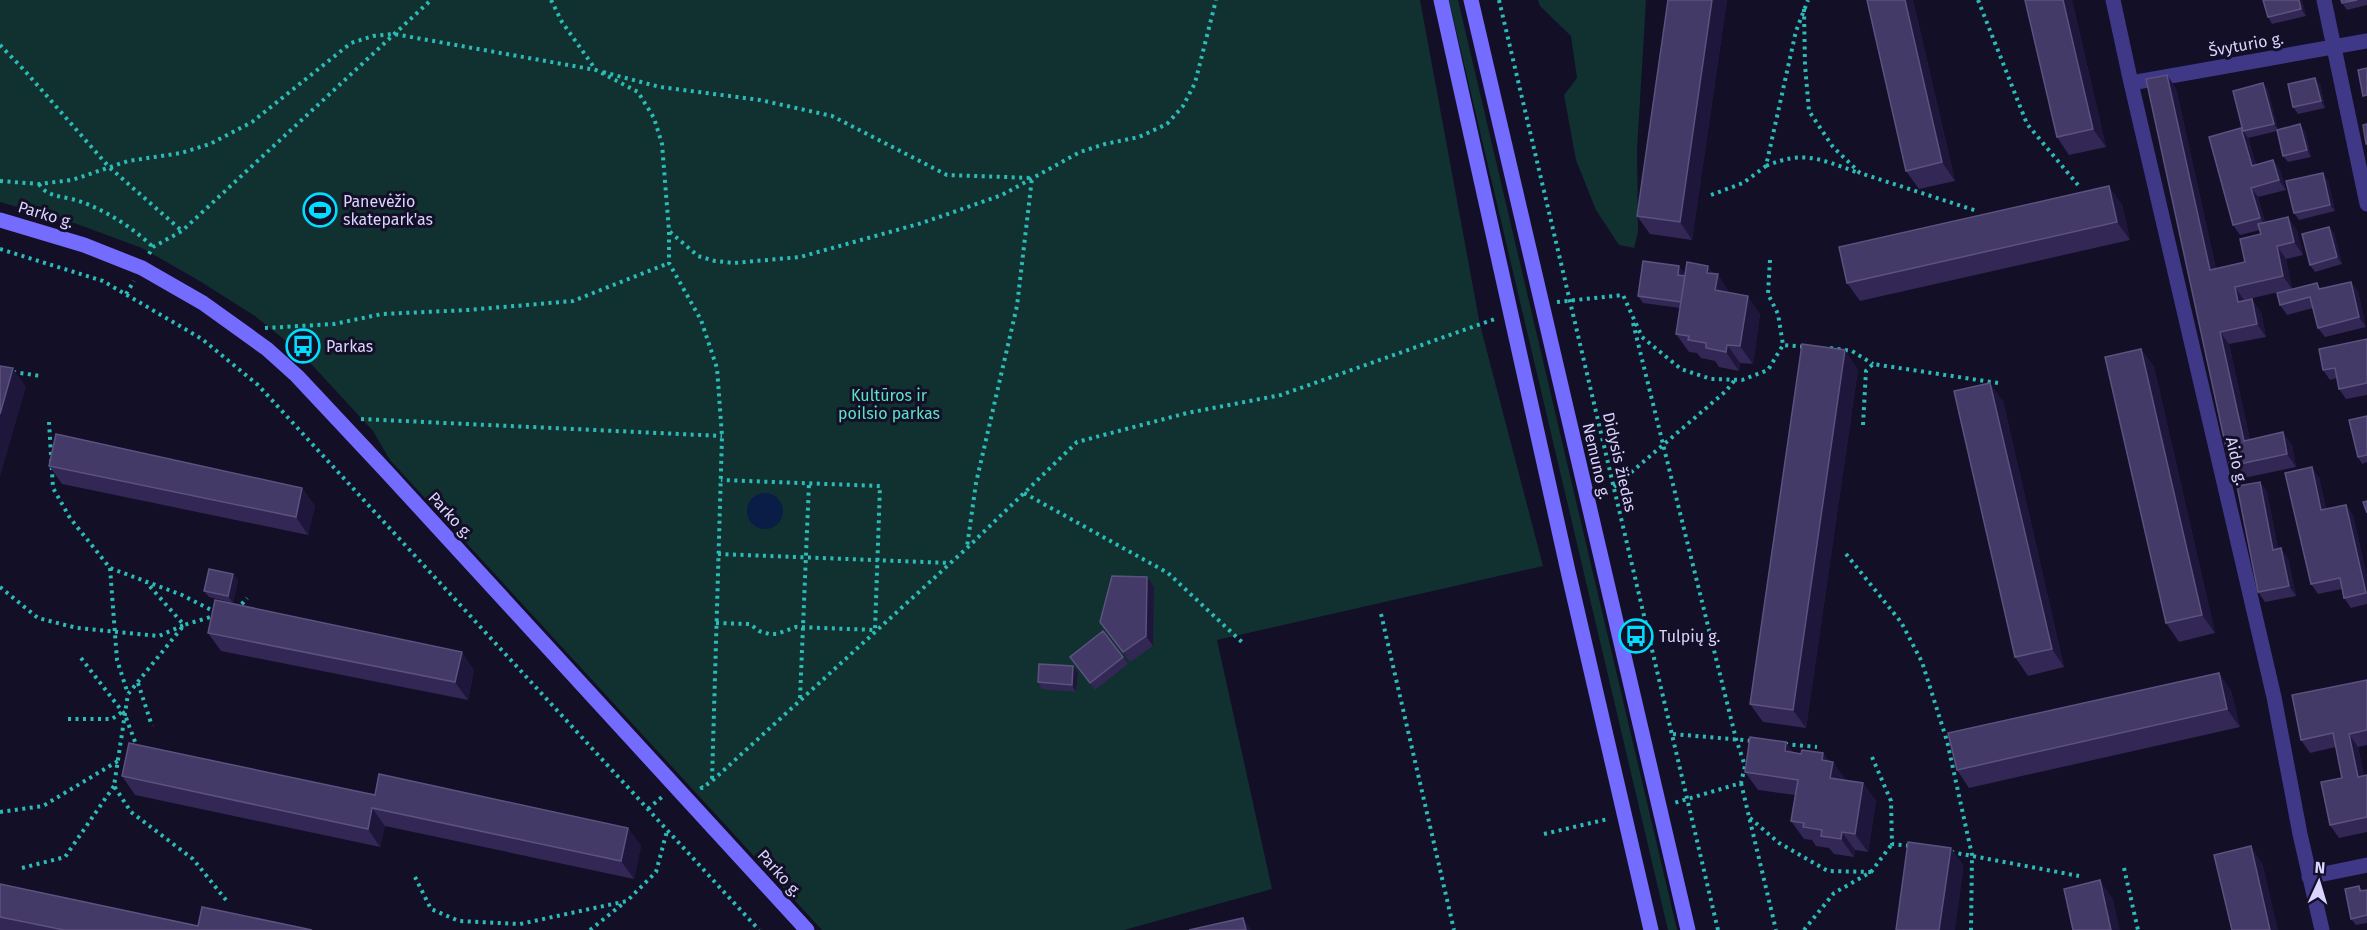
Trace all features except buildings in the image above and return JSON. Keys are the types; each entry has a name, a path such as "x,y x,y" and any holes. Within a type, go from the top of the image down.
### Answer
{"main road":[{"path":"1441,0 1576,610 1651,930"},
{"name":"Nemuno g.","path":"1471,0 1688,930"},
{"name":"Parko g.","path":"0,220 84,245 142,268 203,303 240,329 297,376 807,930"}],"street":[{"name":"Aido g.","path":"2113,0 2274,698 2309,877 2322,930"},
{"path":"2324,0 2367,204"},
{"name":"Švyturio g.","path":"2131,83 2367,41"},
{"path":"2309,877 2367,865"}],"path":[{"path":"142,268 153,247 182,231 431,0"},
{"path":"551,0 562,22 596,70 638,92 654,118 662,144 669,231 669,263 701,320 717,368 722,436 712,781"},
{"path":"669,231 698,256 715,261 734,262 800,257 922,223 1002,195 1080,152 1139,137 1167,124 1184,106 1195,83 1216,0"},
{"name":"Didysis žiedas","path":"1499,0 1718,930"},
{"path":"1766,166 1796,31 1808,0"},
{"path":"1978,0 2027,124 2078,184"},
{"path":"1804,9 1809,111 1833,147 1860,173"},
{"path":"0,181 39,184 72,180 128,161 182,153 231,135 252,122 351,44 373,36 394,33 596,70 660,87 760,100 832,116 947,175 1032,178"},
{"path":"0,45 109,167 182,231"},
{"path":"1711,195 1743,183 1766,166 1786,158 1818,159 1977,211"},
{"path":"967,548 976,483 1017,306 1032,178"},
{"path":"39,184 42,190 49,194 84,203 109,216 140,235 153,247"},
{"path":"0,249 103,281 202,339 258,385 759,930"},
{"path":"1542,306 1569,300 1623,295 1642,337 1681,369 1711,379 1742,380 1768,370 1783,345 1778,314 1768,294 1770,260"},
{"path":"240,329 334,324 381,314 468,310 573,301 669,263"},
{"path":"696,780 702,788 712,781 967,548 1077,442 1187,413 1281,395 1511,313"},
{"path":"1631,314 1736,739"},
{"path":"1783,345 1812,347"},
{"path":"1822,348 1852,351 1873,364 1998,383"},
{"path":"1863,425 1866,370 1873,364"},
{"path":"10,372 41,376"},
{"path":"1614,487 1726,391 1734,380"},
{"path":"336,418 722,436"},
{"path":"49,422 53,488 70,518 110,568 182,596 219,614"},
{"path":"721,480 880,486 875,630"},
{"path":"800,699 809,483"},
{"path":"1024,493 1168,573 1244,644"},
{"path":"718,554 950,563"},
{"path":"1846,554 1901,622 1922,662 1947,741 1972,855 1971,930"},
{"path":"110,568 117,634 117,660 128,694"},
{"path":"146,582 184,626"},
{"path":"0,587 38,618 76,628 117,634 159,636 219,614 241,604 247,598"},
{"path":"1381,614 1454,930"},
{"path":"716,623 750,624 759,631 769,634 777,634 796,627 875,630"},
{"path":"22,868 65,857 114,786 123,713 128,694 184,626"},
{"path":"81,658 123,713 139,753"},
{"path":"138,682 152,726"},
{"path":"68,719 111,718 123,713"},
{"path":"1673,734 1759,741"},
{"path":"1782,744 1817,747"},
{"path":"1804,930 1834,893 1871,873 1892,844 1891,801 1872,756"},
{"path":"0,812 43,806 118,760"},
{"path":"1741,783 1776,930"},
{"path":"114,786 131,812 193,859 226,900"},
{"path":"648,809 674,786"},
{"path":"1749,817 1779,843 1828,871 1871,873"},
{"path":"591,930 627,901 656,872 668,830"},
{"path":"1892,844 1915,847"},
{"path":"1949,852 2079,876"},
{"path":"2124,868 2138,930"},
{"path":"415,877 431,909 459,921 520,924 627,901"}],"green space":[{"name":"Kultūros ir poilsio parkas","path":"0,0 1420,0 1480,325 1543,566 1217,640 1272,889 1124,930 822,930 390,460 373,431 302,354 255,316 142,248 77,224 0,202"},
{"path":"1449,0 1458,0 1677,930 1668,930"},
{"path":"1538,0 1646,0 1637,150 1638,232 1634,248 1619,245 1596,210 1576,160 1564,95 1577,78 1571,36 1540,6"}],"water":[{"path":"765,493 778,498 783,511 778,524 765,529 752,524 747,511 752,498"}],"place":[{"name":"Panevėžio skatepark'as","path":"320,210"},
{"name":"Parkas","path":"303,346"},
{"name":"Tulpių g.","path":"1636,636"}]}
